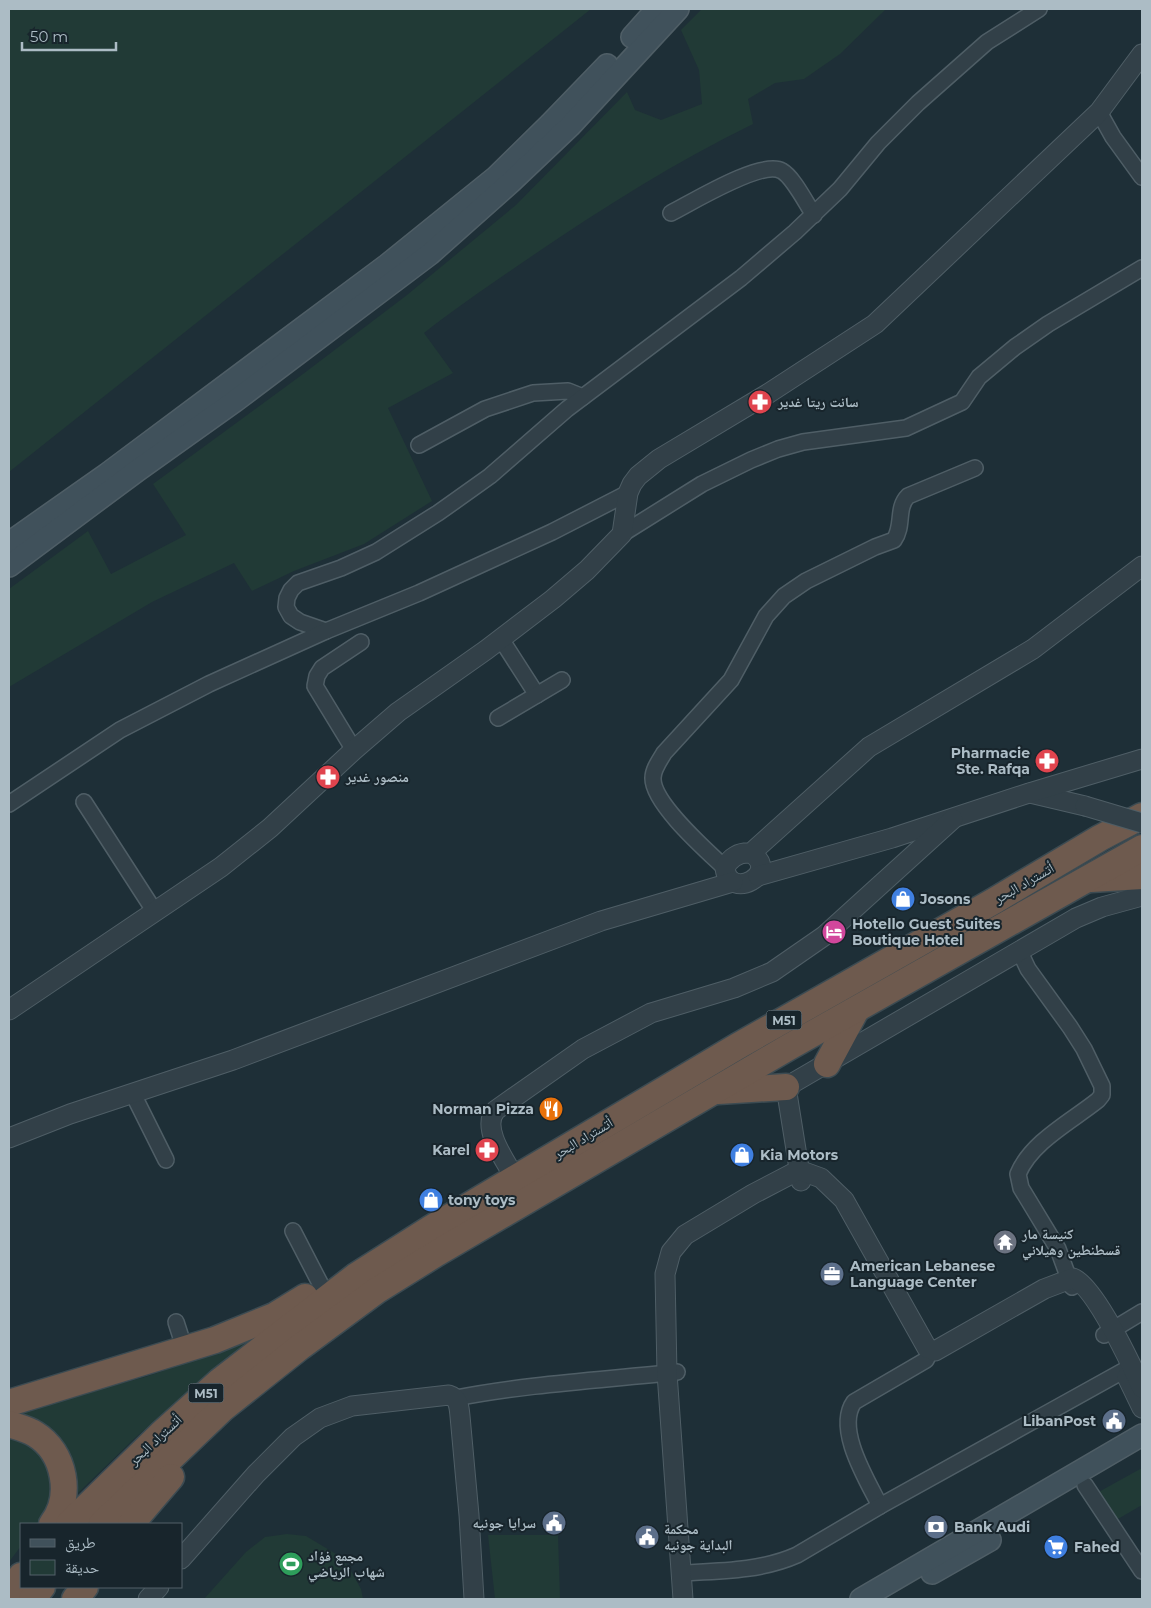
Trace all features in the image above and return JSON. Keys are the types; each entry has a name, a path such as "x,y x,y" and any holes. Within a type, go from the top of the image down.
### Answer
{"highway":[{"name":"أتستراد البحر","path":"69,1523 161,1434 220,1381 356,1276 430,1229 738,1046 994,901 1100,838 1142,816"},
{"name":"أتستراد البحر","path":"103,1523 222,1409 300,1346 376,1292 437,1253 789,1047 1142,848"},
{"path":"1088,879 1142,876"},
{"path":"827,1064 856,1010"},
{"path":"715,1091 786,1087"},
{"path":"9,1403 215,1340 274,1316 338,1278 356,1276"},
{"path":"132,1523 208,1436 222,1409"},
{"path":"9,1424 36,1434 55,1454 64,1479 61,1510 53,1523"},
{"path":"9,1575 20,1562"},
{"path":"9,1591 20,1577"},
{"path":"32,1599 41,1588"},
{"path":"75,1599 83,1588"}],"main road":[{"path":"9,543 115,468 387,265 496,177 563,111 657,9"},
{"path":"9,566 138,470 243,396 430,254 511,182 570,126 678,9"},
{"path":"861,1599 1142,1435"},
{"path":"886,1599 1142,1451"}],"street":[{"path":"326,631 300,622 291,616 286,607 287,598 291,590 298,583 342,568 376,552 490,476 549,423 741,278 814,215 840,189 878,143 918,103 987,42 1040,9"},
{"path":"622,534 628,493 638,476 659,459 769,393 875,324 1099,112 1142,54"},
{"path":"1099,112 1113,136 1142,177"},
{"path":"671,213 730,182 764,168 781,170 789,178 814,215"},
{"path":"9,1010 221,867 270,828 398,712 501,639 553,599 587,570 622,534 702,484 778,449 803,442 906,428 962,402 979,376 1015,348 1056,319 1142,268"},
{"path":"419,445 485,409 533,392 568,391 583,397"},
{"path":"975,468 908,496 901,506 900,528 894,540 874,547 806,581 784,596 766,616 731,680 664,753 653,778 659,795 668,809 692,837 729,875 746,883 758,876 953,819 1029,793 1142,759"},
{"path":"9,804 120,730 209,684 326,631 419,593 552,532 628,493"},
{"path":"751,854 869,746 1033,649 1142,566"},
{"path":"501,639 537,695"},
{"path":"354,750 315,686 317,676 322,668 361,642"},
{"path":"498,718 562,680"},
{"path":"1029,793 1085,806 1142,823"},
{"path":"84,802 155,912"},
{"path":"515,1178 491,1131 491,1119 496,1110 583,1049 651,1013 734,988 772,972 824,936 953,819"},
{"path":"729,875 730,859 740,854 751,854 757,857 760,863 761,870 758,876"},
{"path":"9,1138 70,1114 233,1060 601,921 729,875"},
{"path":"800,1176 786,1087 1076,918 1102,907 1142,896"},
{"path":"1019,950 1028,969 1084,1049 1102,1086 1102,1095 1098,1100 1035,1149 1025,1161 1018,1174 1021,1188 1058,1248 1070,1283 1108,1333 1142,1388"},
{"path":"133,1094 166,1160"},
{"path":"800,1176 817,1185 837,1205 922,1358 928,1355"},
{"path":"692,1599 686,1573 672,1373 675,1254 720,1224 788,1186 800,1176"},
{"path":"293,1232 322,1287"},
{"path":"928,1355 929,1360 954,1349 1006,1315 1048,1296 1070,1283"},
{"path":"1108,1333 1142,1312"},
{"path":"176,1322 184,1350"},
{"path":"880,1506 866,1478 848,1431 849,1413 854,1402 928,1355"},
{"path":"686,1573 755,1568 784,1561 797,1555 880,1506 1128,1368"},
{"path":"1128,1368 1142,1408"},
{"path":"182,1559 256,1474 293,1437 320,1418 352,1406 449,1394 456,1398 527,1388 672,1373"},
{"path":"456,1398 460,1416 466,1475 474,1599"},
{"path":"1085,1485 1142,1571"},
{"path":"683,1599 686,1573"},
{"path":"148,1599 158,1588"}],"green space":[{"path":"9,9 591,9 9,472"},
{"path":"702,9 886,9 840,54 804,79 775,83 748,99 753,124 660,174 571,230 457,308 424,333 453,373 388,408 432,501 364,544 294,571 252,591 234,563 152,602 9,687 9,589 88,531 111,574 186,535 153,484 407,295 516,205 627,92 635,110 661,120 702,104 699,70 681,30"},
{"path":"247,1342 136,1437 78,1493 72,1460 61,1439 45,1424 31,1419 20,1418 16,1411 145,1377"},
{"path":"9,1438 26,1443 42,1455 51,1470 51,1505 39,1523 20,1523 20,1547 9,1562"},
{"path":"1142,1468 1142,1505 1111,1523 1095,1494"},
{"name":"مجمع فؤاد شهاب الرياضي","path":"287,1534 306,1536 341,1557 361,1589 363,1599 204,1599 246,1552 265,1537"},
{"path":"488,1535 558,1535 560,1599 495,1599"}],"place":[{"name":"سانت ريتا غدير","path":"760,402"},
{"name":"Pharmacie Ste. Rafqa","path":"1047,761"},
{"name":"منصور غدير","path":"328,777"},
{"name":"Josons","path":"903,899"},
{"name":"Hotello Guest Suites Boutique Hotel","path":"834,932"},
{"name":"Norman Pizza","path":"551,1109"},
{"name":"Karel","path":"487,1150"},
{"name":"Kia Motors","path":"742,1155"},
{"name":"tony toys","path":"431,1200"},
{"name":"كنيسة مار قسطنطين وهيلاني","path":"1005,1242"},
{"name":"American Lebanese Language Center","path":"832,1274"},
{"name":"LibanPost","path":"1114,1421"},
{"name":"سرايا جونيه","path":"554,1523"},
{"name":"Bank Audi","path":"936,1527"},
{"name":"محكمة البداية جونيه","path":"647,1537"},
{"name":"Fahed","path":"1056,1547"},
{"name":"مجمع فؤاد شهاب الرياضي","path":"291,1564"}]}
